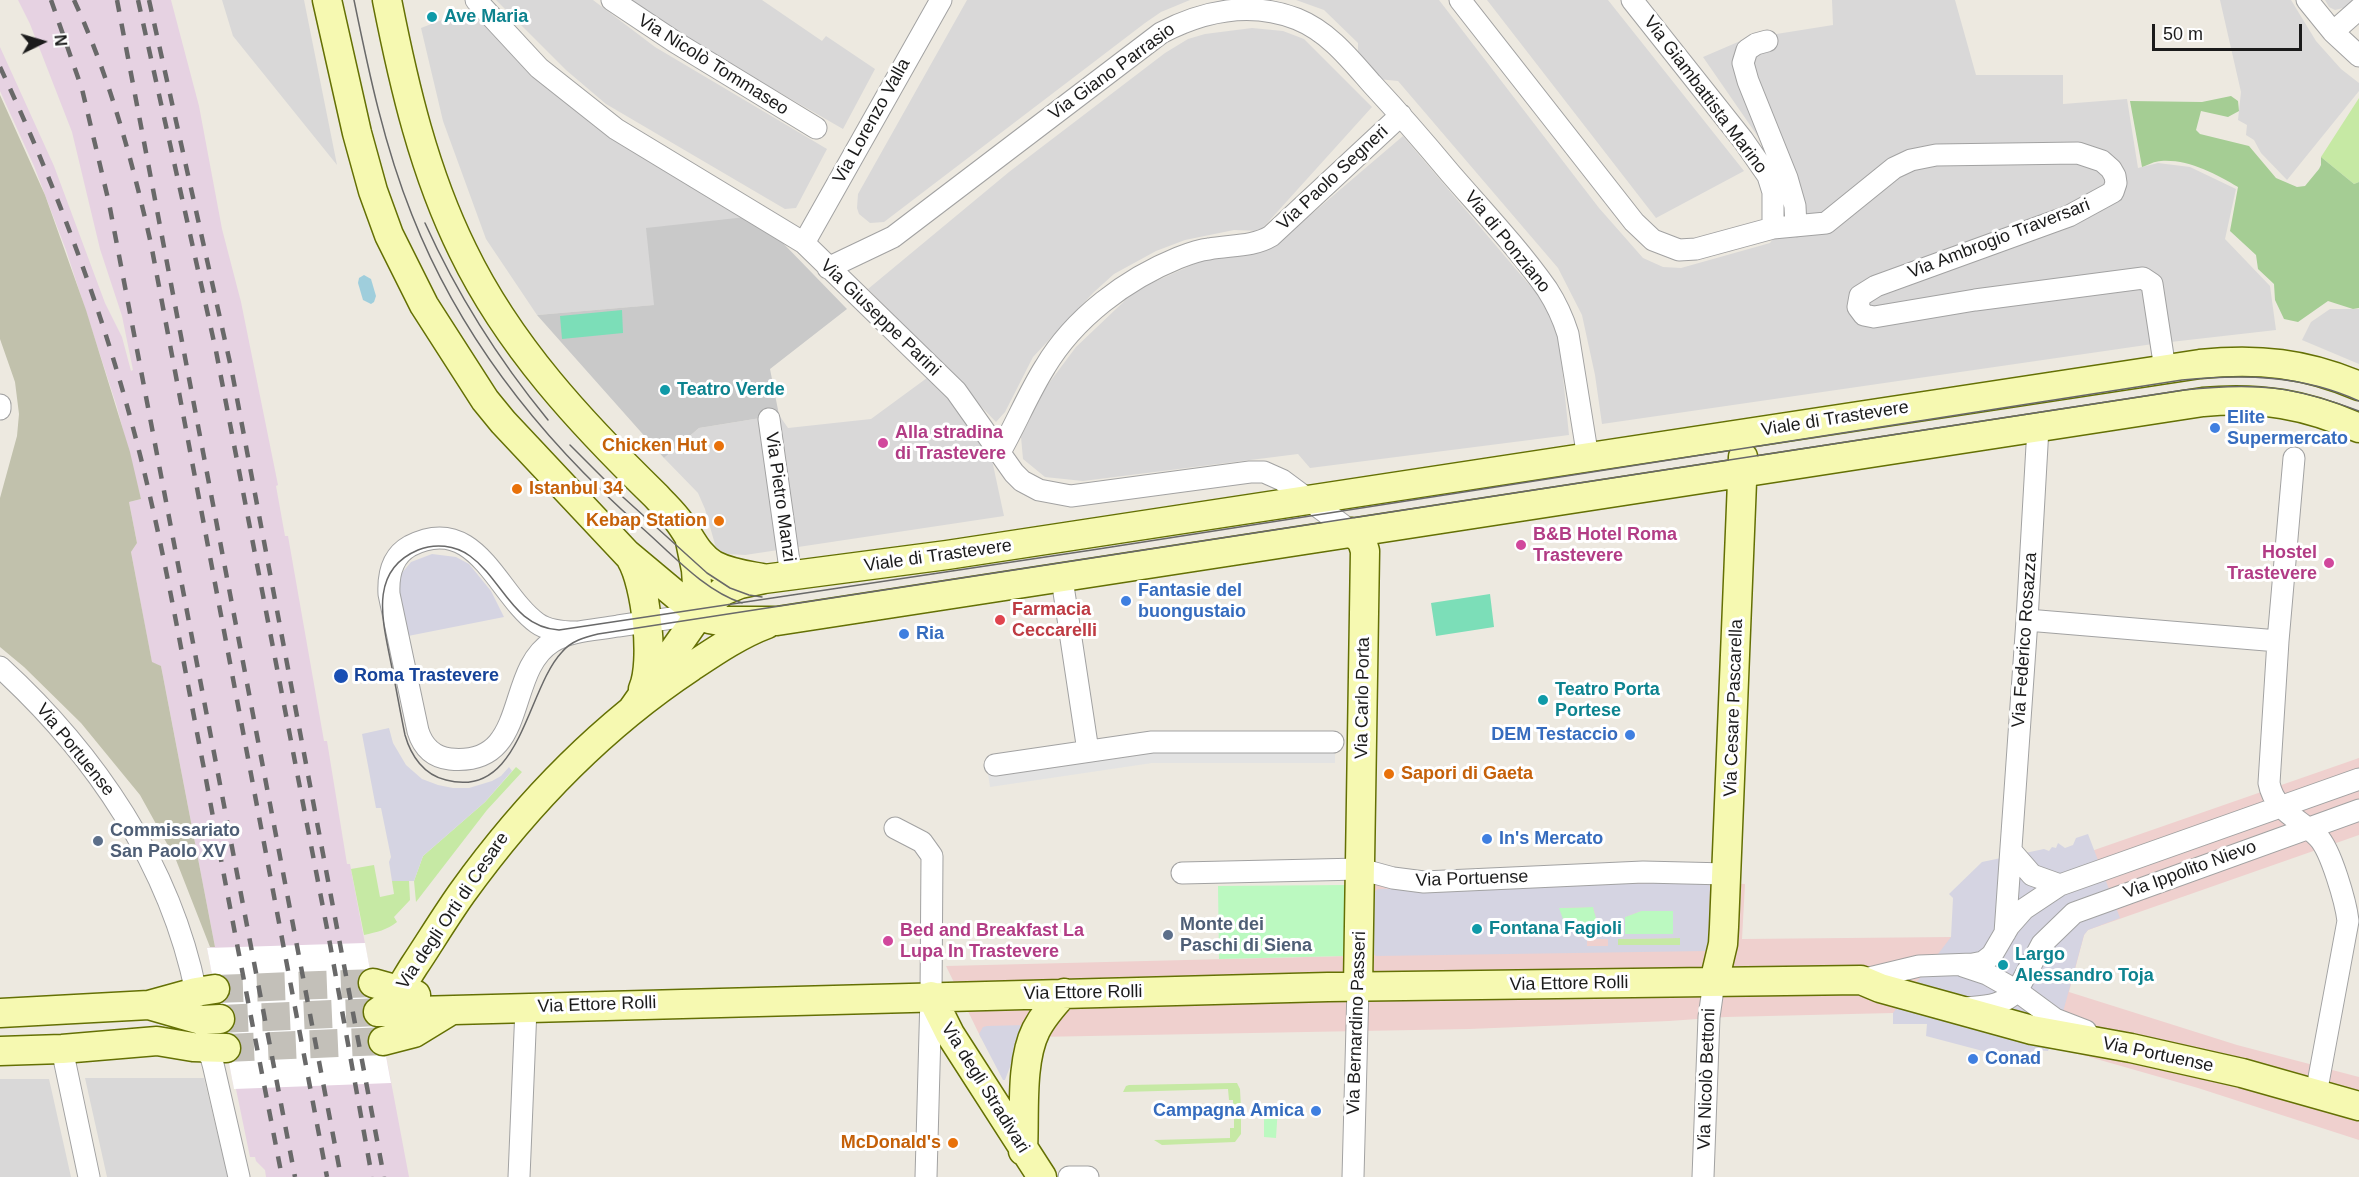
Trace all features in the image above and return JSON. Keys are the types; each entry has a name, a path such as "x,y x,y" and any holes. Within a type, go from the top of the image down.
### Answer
{"main road":[{"path":"327,0 350,105 374,191 393,245 424,305 465,372 502,422 627,554 699,614 714,620 771,622 2203,402 2243,399 2266,401 2305,408 2359,428"},
{"path":"387,0 400,67 421,143 446,215 476,276 508,327 544,378 603,444 672,512 698,552 713,564 730,571 777,577"},
{"name":"Viale di Trastevere","path":"699,614 712,599 723,591 740,584 777,577 947,555 1309,501 2165,369 2222,362 2267,362 2307,368 2359,386"},
{"name":"Via Cesare Pascarella","path":"1714,982 1723,944 1727,874 1744,434"},
{"name":"Via Carlo Porta","path":"1352,532 1362,541 1365,551 1360,869"},
{"path":"690,541 696,570 699,614"},
{"name":"Via degli Orti di Cesare","path":"627,554 641,582 646,622 648,670 644,686 632,710"},
{"name":"Via degli Orti di Cesare","path":"632,710 699,614"},
{"name":"Via degli Orti di Cesare","path":"378,1012 393,1000 483,864 526,810 570,765 663,686 702,660 771,622"},
{"name":"Via Bernardino Passeri","path":"1358,987 1360,869"},
{"path":"383,1041 414,1033 452,1009 429,981 424,967 423,953"},
{"name":"Via Ettore Rolli","path":"423,953 407,965 373,983 400,989 452,1009"},
{"name":"Via Portuense","path":"1714,982 1861,980 1880,988 2032,1030 2131,1048 2242,1073 2359,1106"},
{"name":"Via Ettore Rolli","path":"378,1012 1064,993 1714,982"},
{"path":"0,1013 149,1005 205,991"},
{"path":"1023,1151 1026,1084 1033,1038 1043,1018 1064,993"},
{"name":"Via degli Stradivari","path":"931,996 950,1034 1023,1151 1042,1177"},
{"path":"149,1005 213,1033"},
{"path":"0,1051 62,1049 156,1041 182,1027 213,1033"}],"street":[{"name":"Via Giuseppe Parini","path":"476,0 539,68 616,129 804,243 956,391 1014,473 1029,486 1059,495 1071,496 1260,472 1282,480 1309,501"},
{"name":"Via Nicolò Tommaseo","path":"612,0 704,60 816,128"},
{"name":"Via Lorenzo Valla","path":"804,243 941,0"},
{"name":"Via Ambrogio Traversari","path":"1460,0 1647,236 1663,246 1685,250 1773,228 1829,222 1885,174 1903,163 1919,158 1955,153 2064,152 2091,157 2107,165 2115,176 2115,188 2109,196 2069,216 1882,284 1860,296 1858,307 1864,315 1875,317 1975,300 2143,278 2152,284 2165,369"},
{"name":"Via Giambattista Marino","path":"1632,0 1743,140 1768,176 1773,192 1773,228"},
{"path":"2307,0 2333,32 2359,56"},
{"path":"2333,32 2359,9"},
{"name":"Via Giano Parrasio","path":"828,268 893,237 1161,33 1178,24 1213,12 1265,11 1297,19 1315,28 1338,46 1401,115"},
{"path":"1767,41 1747,50 1743,63 1787,178 1795,206 1796,226"},
{"name":"Via Paolo Segneri","path":"1000,452 1046,365 1062,343 1092,312 1144,274 1178,258 1206,249 1256,242 1271,236 1401,115"},
{"name":"Via di Ponziano","path":"1401,115 1508,241 1548,290 1557,306 1568,334 1588,458"},
{"name":"Via Pietro Manzi","path":"769,419 777,577"},
{"name":"Via Federico Rosazza","path":"2005,933 2038,428"},
{"path":"2294,458 2278,640 2270,783 2272,796 2280,807 2318,837 2326,849 2347,909 2348,921 2316,1094"},
{"path":"1309,501 1352,532"},
{"path":"536,657 538,639 530,618 477,554 456,542 433,539 414,544 398,556 390,572 389,594 417,727 423,742 437,756 451,759 467,758 485,752 496,745 509,726 526,677 536,657 556,640 576,632 699,614"},
{"path":"1062,579 1088,751"},
{"path":"530,618 549,629 576,632"},
{"path":"2027,620 2278,640"},
{"name":"Via Portuense","path":"0,667 49,714 82,753 121,808 144,849 174,917 188,957 205,991"},
{"path":"995,765 1174,741 1333,742"},
{"name":"Via Ippolito Nievo","path":"2060,885 2359,779"},
{"name":"Via Ippolito Nievo","path":"2074,914 2359,810"},
{"path":"895,828 922,842 932,856 926,1177"},
{"path":"2012,852 2032,875 2060,885 2074,914 2042,944 2017,991"},
{"name":"Via Portuense","path":"1182,873 1360,869 1393,878 1424,882 1643,872 1727,874"},
{"path":"1861,980 1919,966 1977,964 1986,960 2024,909 2060,885"},
{"path":"1958,965 1987,974 2017,991 2055,1019 2131,1048"},
{"name":"Via Nicolò Bettoni","path":"1703,1177 1709,1017 1714,982"},
{"name":"Via Bernardino Passeri","path":"1353,1177 1358,987"},
{"name":"Via Portuense","path":"1956,1009 1998,1004 2017,991"},
{"path":"519,1177 526,1008"},
{"path":"213,1033 211,1057 239,1177"},
{"path":"62,1049 89,1177"},
{"path":"1069,1177 1088,1177"}],"shaded area":[{"name":"Roma Trastevere","path":"18,0 171,0 199,106 222,229 241,302 278,485 276,486 285,536 288,536 324,741 327,741 347,864 350,864 409,1177 266,1177 265,1170 255,1157 250,1157 236,1089 234,1089 207,948 215,947 161,666 152,663 131,552 137,543 129,502 141,499 117,407 66,250 34,166 0,91 0,47 54,166 105,303 122,337 131,371 133,370 122,316 100,249 72,132 30,24"},
{"path":"222,0 304,0 337,165 233,36"},
{"path":"496,0 593,0 655,47 827,149 796,208 785,209 606,104 566,70"},
{"path":"631,0 762,0 822,41 826,36 875,69 843,129 674,32"},
{"path":"967,0 1190,0 1161,12 1145,23 884,222 870,223 859,214 858,194"},
{"path":"1296,0 1439,0 1599,208 1643,258 1663,267 1681,268 1770,243 1783,224 1785,195 1779,167 1703,57 1745,39 1833,25 1832,0 1955,0 1976,75 2063,75 2063,104 2127,99 2138,168 2158,163 2190,167 2236,189 2225,239 2270,286 2276,330 2153,344 1602,424 1595,375 1582,315 1558,268 1398,81 1378,79 1358,55 1358,43 1324,10"},
{"path":"1487,0 1608,0 1744,171 1656,218"},
{"path":"2220,0 2291,0 2316,41 2341,69 2359,83 2359,91 2287,180 2261,153 2254,140 2246,135 2247,125 2238,120 2241,92"},
{"path":"2325,0 2354,0 2347,7 2335,10 2329,7"},
{"path":"470,9 746,217 655,305 537,315 486,239 443,121 421,28"},
{"path":"1252,28 1283,31 1304,39 1372,107 1260,231 1234,230 1185,240 1156,251 1114,274 1033,357 1005,412 996,422 868,289 1009,172 1165,53 1188,39 1205,34"},
{"path":"0,95 45,195 86,310 130,452 141,499 129,502 137,543 131,552 152,662 161,666 215,947 210,947 176,860 140,795 81,723 24,667 0,647 0,498 17,436 19,414 15,382 0,339"},
{"path":"1403,136 1548,307 1559,338 1569,435 1310,468 1298,454 1083,481 1045,477 1023,459 1021,437 1046,387 1076,347 1136,290 1201,261 1259,252 1287,235"},
{"path":"746,217 780,240 847,309 770,369 779,415 699,428 664,458 537,315 654,305 646,228"},
{"path":"2330,309 2359,309 2359,364 2302,340 2311,322"},
{"path":"931,375 992,460 1004,516 745,555 727,554 716,548 698,493 664,458 699,428 779,415 788,428 871,419"},
{"path":"432,554 456,557 469,564 491,591 504,617 408,636 399,589 401,574 411,562"},
{"path":"389,728 393,743 406,765 422,779 438,785 469,788 492,781 501,776 509,767 512,771 485,802 423,856 414,881 392,881 389,862 391,857 381,808 376,808 362,734"},
{"path":"1335,748 1335,763 1152,763 990,787 988,774 1151,749"},
{"path":"2359,758 2359,835 2088,930 2084,935 2069,992 2237,1045 2359,1077 2359,1140 2198,1088 2051,1046 1893,1013 1726,1017 1469,1029 981,1038 946,966 1346,956 1347,885 1704,882 1745,884 1742,939 1951,937 1963,922 2034,871"},
{"name":"Largo Alessandro Toja","path":"2088,834 2120,918 2088,930 2084,935 2063,1012 2048,1051 2037,1050 2029,1060 2017,1060 1926,1036 1927,1024 1893,1024 1893,1013 1951,937 1953,898 1949,894 1982,862 2044,849 2049,851 2052,847 2056,848 2058,843 2065,848 2073,845 2076,838"},
{"path":"1704,882 1709,883 1710,887 1708,947 1706,951 1376,956 1372,953 1374,892 1378,889","holes":["1593,907 1597,921 1568,933 1559,908","1641,911 1673,911 1673,934 1625,934 1625,917","1680,938 1680,945 1618,945 1618,939","1587,939 1608,939 1608,946 1587,946"]},
{"path":"1026,1025 1005,1080 1003,1080 979,1034 983,1027 987,1026"},
{"path":"85,1078 204,1078 228,1177 107,1177"},
{"path":"0,1079 49,1079 71,1177 0,1177"}],"green space":[{"path":"2231,96 2238,101 2239,111 2228,117 2201,111 2196,130 2200,134 2249,146 2276,178 2297,187 2305,186 2319,169 2321,157 2354,184 2359,182 2359,308 2353,309 2328,301 2298,322 2284,319 2275,300 2274,284 2258,269 2256,255 2230,231 2238,187 2211,173 2181,162 2159,161 2142,167 2130,101 2202,102"},
{"path":"2359,98 2359,182 2354,184 2321,157"},
{"path":"622,310 623,333 562,339 560,316"},
{"path":"1490,594 1494,627 1436,636 1431,603"},
{"path":"516,767 522,772 487,810 416,902 414,881 423,856 485,802"},
{"path":"374,865 380,897 394,894 392,881 409,881 410,900 394,917 397,922 386,929 364,935 351,869"},
{"path":"1346,885 1345,956 1219,959 1218,886"},
{"path":"1593,907 1597,921 1568,933 1558,908"},
{"path":"1641,911 1673,911 1673,934 1625,934 1625,917"},
{"path":"1681,938 1681,945 1618,946 1617,939"},
{"path":"1237,1083 1240,1089 1241,1108 1233,1109 1233,1100 1229,1100 1228,1089 1123,1092 1129,1085"},
{"path":"1264,1107 1278,1107 1276,1138 1264,1137"},
{"path":"1234,1118 1241,1118 1241,1134 1235,1142 1162,1145 1154,1140 1230,1138 1230,1128 1234,1128"}],"water":[{"path":"364,275 371,279 376,296 371,304 363,300 358,283 359,278"}],"pier":[{"path":"365,943 391,1083 234,1089 207,948"}],"tunnel":[{"path":"215,989 373,983"},
{"path":"220,1019 378,1012"},
{"path":"226,1048 383,1041"}],"tram line":[{"path":"354,0 378,109 402,189 432,260 454,303 480,345 538,423 605,494 701,580 742,603"},
{"path":"425,223 480,325 512,373 548,420"},
{"path":"2359,401 2316,386 2272,378 2227,377 2182,380 1092,550 559,630 543,627 530,621 519,612 481,566 464,552 451,547 431,546 402,559 392,571 385,584 383,615 405,735 411,750 420,764 431,774 446,780 471,782 491,774 506,758 519,738 550,669 562,652 574,642 598,634 2184,390 2232,386 2273,388 2314,396 2359,411"},
{"path":"570,445 614,489 707,573 730,588 762,597"}],"railway":[{"path":"51,0 82,89 109,203 295,1177"},
{"path":"74,0 99,59 119,120 151,244 327,1177"},
{"path":"117,0 341,1177"},
{"path":"138,0 216,351 330,944 372,1177"},
{"path":"149,0 232,372 384,1177"},
{"path":"0,67 39,154 90,287 119,378 143,467 172,598 282,1177"}],"place":[{"name":"Ave Maria","path":"432,17"},
{"name":"Teatro Verde","path":"665,390"},
{"name":"Elite Supermercato","path":"2215,428"},
{"name":"Alla stradina di Trastevere","path":"883,443"},
{"name":"Chicken Hut","path":"719,446"},
{"name":"Istanbul 34","path":"517,489"},
{"name":"Kebap Station","path":"719,521"},
{"name":"B&B Hotel Roma Trastevere","path":"1521,545"},
{"name":"Hostel Trastevere","path":"2329,563"},
{"name":"Fantasie del buongustaio","path":"1126,601"},
{"name":"Farmacia Ceccarelli","path":"1000,620"},
{"name":"Ria","path":"904,634"},
{"name":"Roma Trastevere","path":"341,676"},
{"name":"Teatro Porta Portese","path":"1543,700"},
{"name":"DEM Testaccio","path":"1630,735"},
{"name":"Sapori di Gaeta","path":"1389,774"},
{"name":"In's Mercato","path":"1487,839"},
{"name":"Commissariato San Paolo XV","path":"98,841"},
{"name":"Fontana Fagioli","path":"1477,929"},
{"name":"Monte dei Paschi di Siena","path":"1168,935"},
{"name":"Bed and Breakfast La Lupa In Trastevere","path":"888,941"},
{"name":"Largo Alessandro Toja","path":"2003,965"},
{"name":"Conad","path":"1973,1059"},
{"name":"Campagna Amica","path":"1316,1111"},
{"name":"McDonald's","path":"953,1143"}]}
